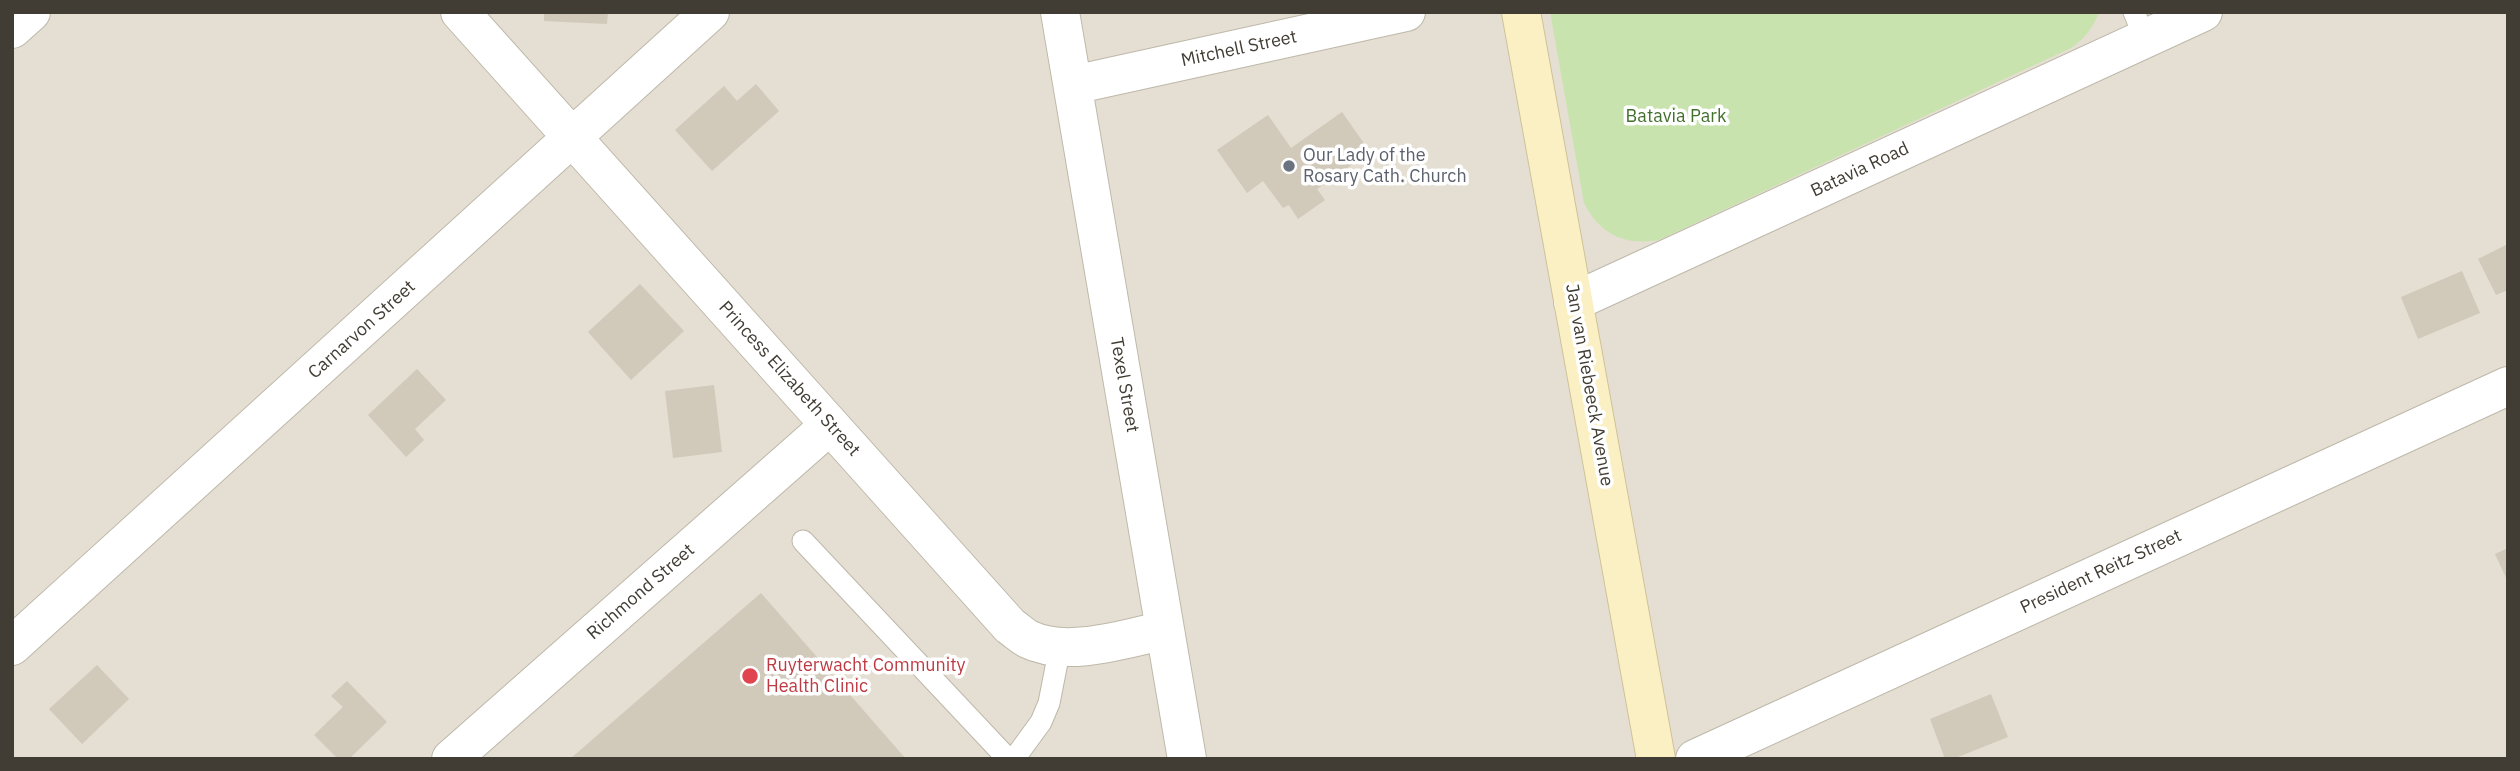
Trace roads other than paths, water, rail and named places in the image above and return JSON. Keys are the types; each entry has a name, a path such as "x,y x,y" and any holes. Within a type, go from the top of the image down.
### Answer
{"street":[{"path":"12,29 31,12"},
{"name":"Princess Elizabeth Street","path":"460,12 1010,626 1026,639 1045,646 1060,647 1114,641 1165,630"},
{"name":"Carnarvon Street","path":"12,646 710,12"},
{"name":"Texel Street","path":"1060,12 1187,759"},
{"name":"Mitchell Street","path":"1073,85 1405,12"},
{"name":"Jan van Riebeeck Avenue","path":"1521,12 1656,759"},
{"name":"Batavia Road","path":"1573,302 2140,25 2203,12"},
{"name":"President Reitz Street","path":"1695,759 2508,386"},
{"name":"Richmond Street","path":"451,759 830,425"}],"lane":[{"path":"803,541 1008,759"},
{"path":"1014,759 1041,722 1049,703 1060,647"}],"place":[{"name":"Our Lady of the Rosary Cath. Church","path":"1289,166"},
{"name":"Ruyterwacht Community Health Clinic","path":"750,676"}],"park label":[{"name":"Batavia Park","path":"1676,117"}]}
